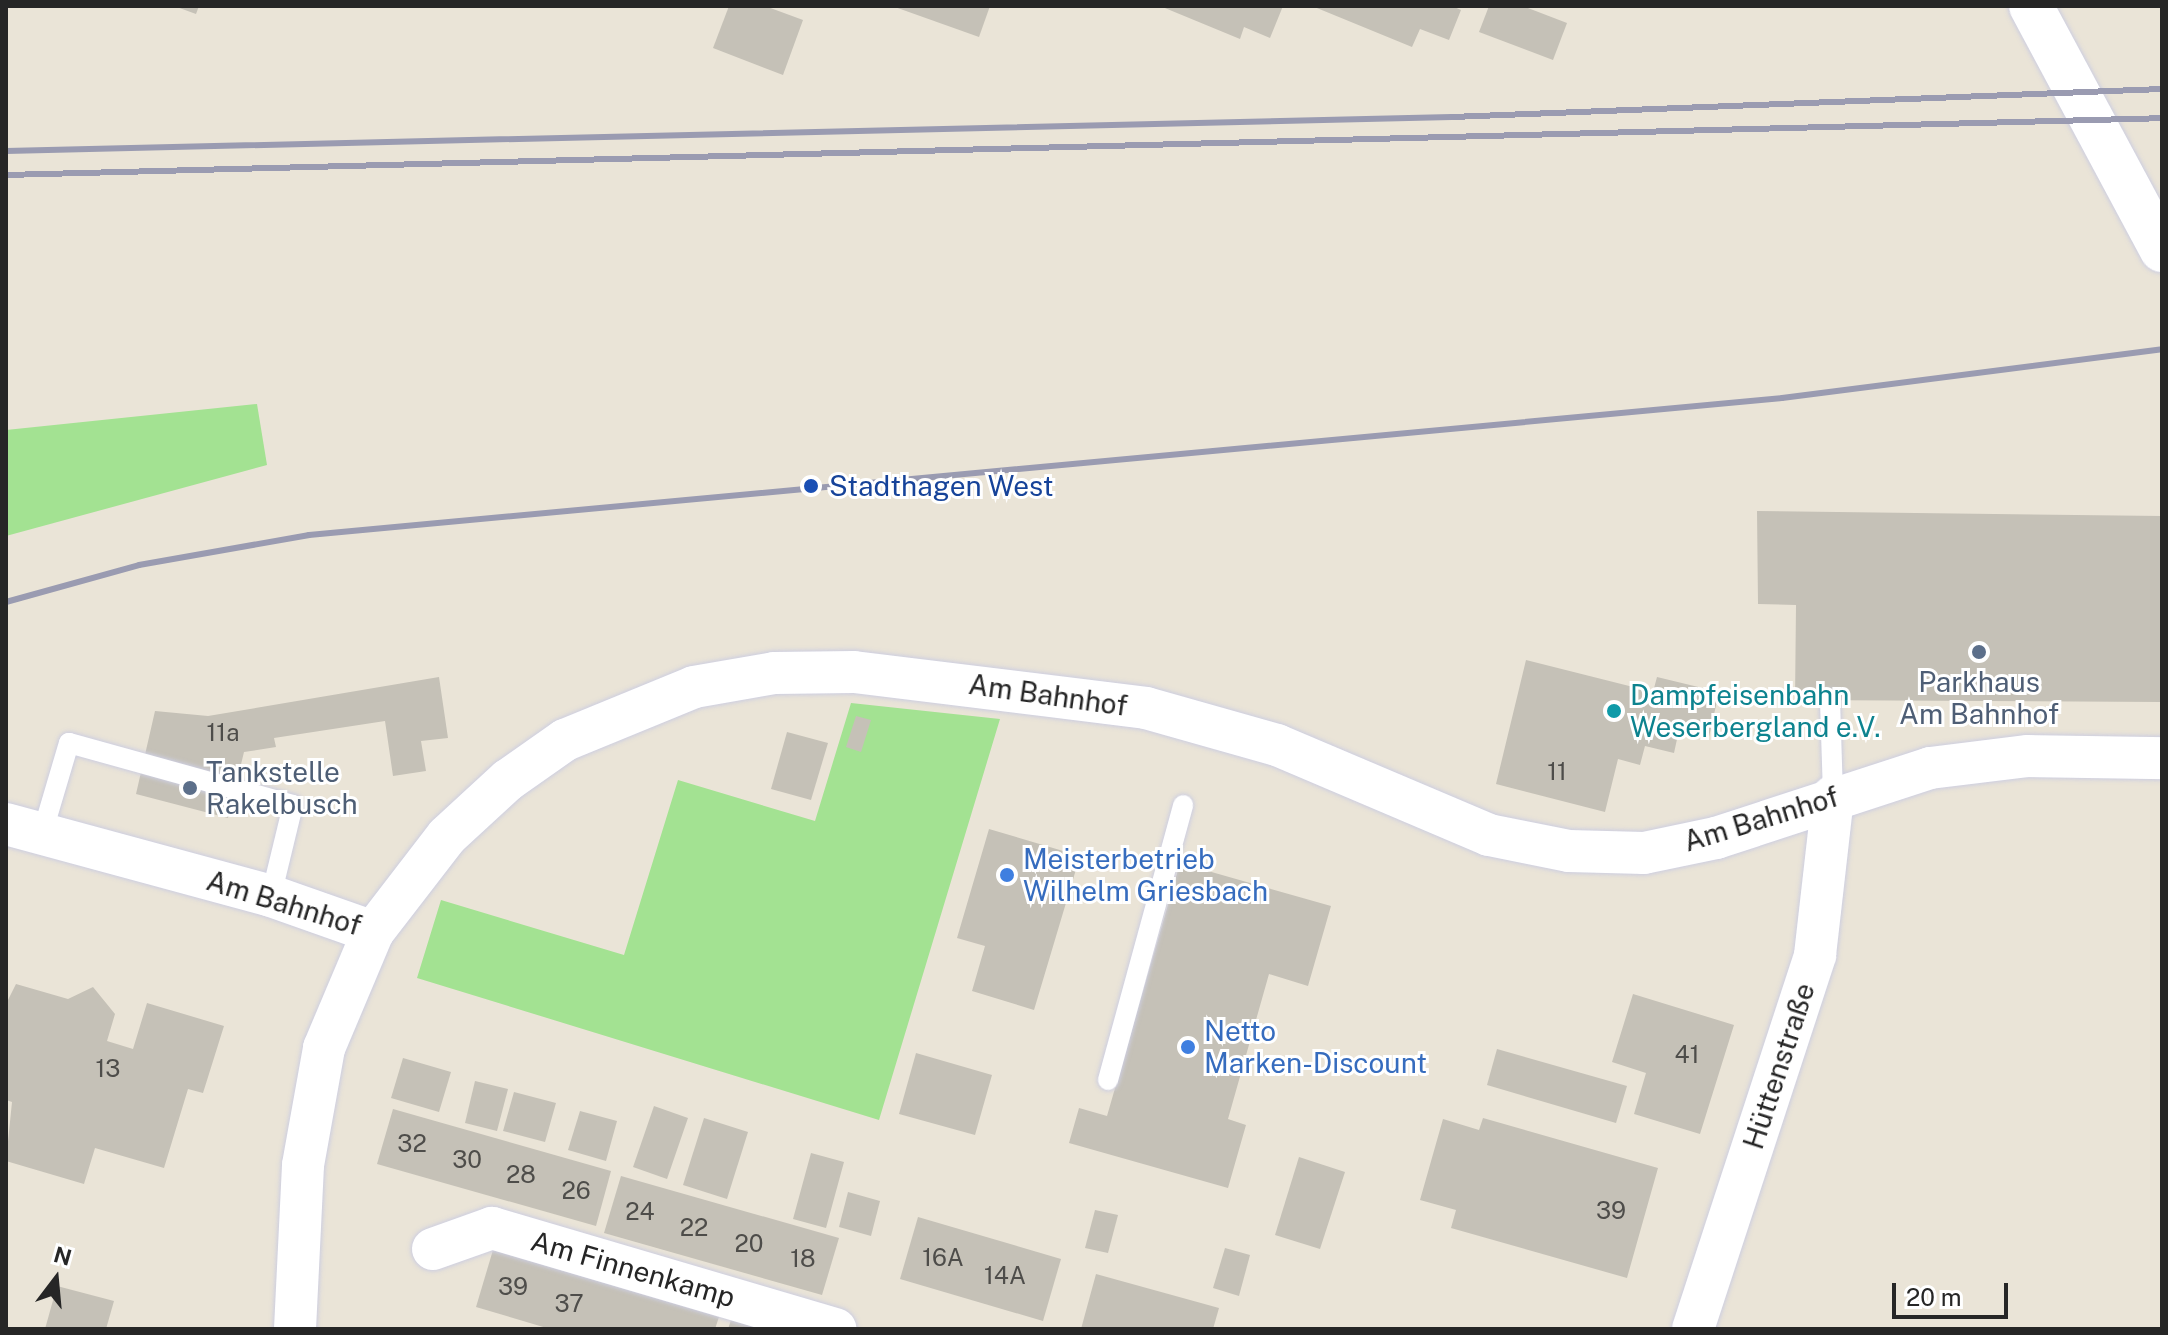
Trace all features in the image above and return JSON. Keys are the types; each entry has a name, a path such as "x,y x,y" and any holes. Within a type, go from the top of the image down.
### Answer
{"main road":[{"path":"2031,6 2162,250"}],"street":[{"name":"Am Bahnhof","path":"24,829 271,896 373,932 417,869 475,808 565,740 694,687 774,673 913,677 1146,708 1277,745 1439,818 1489,835 1569,851 1644,853 1716,838 1833,796 1930,768 2028,756 2162,758"},
{"name":"Hüttenstraße","path":"1693,1329 1815,955 1833,796"},
{"path":"295,1329 303,1165 324,1048 373,932"},
{"name":"Am Finnenkamp","path":"433,1249 492,1228 835,1329"}],"lane":[{"path":"1830,700 1833,796"},
{"path":"24,829 69,743 84,747 293,805 271,896"},
{"path":"1108,1080 1183,805"}],"green space":[{"path":"257,404 267,465 6,536 6,430"},
{"path":"851,703 1000,719 879,1120 417,978 441,900 624,955 678,780 815,821"}],"building":[{"path":"174,6 199,6 196,14"},
{"path":"729,6 765,6 803,20 783,75 713,48"},
{"path":"892,6 990,6 979,37"},
{"path":"1160,6 1283,6 1270,38 1244,27 1240,39"},
{"path":"1312,6 1452,6 1461,10 1449,40 1420,29 1412,47"},
{"path":"1489,6 1523,6 1567,23 1553,60 1479,32"},
{"name":"Parkhaus Am Bahnhof","path":"1757,511 2162,516 2162,702 1795,700 1796,605 1758,604"},
{"name":"Dampfeisenbahn Weserbergland e.V.","path":"1526,660 1653,692 1657,677 1719,692 1709,737 1679,730 1674,753 1645,746 1640,765 1618,759 1605,812 1496,784"},
{"path":"439,677 448,738 421,741 426,771 393,776 385,721 274,738 276,747 244,752 228,818 136,794 155,711 208,716"},
{"path":"856,716 871,720 861,752 846,747"},
{"path":"787,732 828,743 811,800 771,789"},
{"path":"989,829 1080,856 1034,1010 972,991 985,946 957,938"},
{"name":"Netto Marken-Discount","path":"1180,863 1331,906 1308,986 1269,974 1228,1119 1246,1125 1228,1188 1069,1143 1079,1108 1107,1116"},
{"path":"16,984 68,999 93,987 115,1014 107,1041 133,1049 147,1003 224,1026 203,1093 188,1089 164,1168 95,1148 84,1184 6,1161 12,1102 6,1100 6,1004"},
{"path":"1633,994 1734,1025 1700,1134 1634,1114 1646,1073 1612,1062"},
{"path":"1497,1049 1627,1086 1616,1123 1487,1085"},
{"path":"916,1053 992,1075 975,1135 899,1114"},
{"path":"403,1058 451,1072 439,1112 391,1098"},
{"path":"475,1081 508,1089 497,1131 465,1123"},
{"path":"514,1092 556,1103 545,1142 503,1131"},
{"path":"654,1106 688,1118 667,1179 633,1167"},
{"path":"393,1109 611,1171 596,1226 377,1164"},
{"path":"580,1111 617,1121 606,1161 568,1150"},
{"path":"704,1118 748,1132 727,1199 683,1185"},
{"path":"1483,1118 1658,1168 1627,1278 1451,1228 1456,1210 1420,1200 1443,1119 1479,1130"},
{"path":"811,1153 844,1162 826,1228 793,1219"},
{"path":"1299,1157 1345,1172 1320,1249 1275,1235"},
{"path":"621,1176 839,1238 822,1295 604,1233"},
{"path":"848,1192 880,1201 871,1236 839,1227"},
{"path":"1095,1210 1118,1215 1108,1253 1085,1248"},
{"path":"918,1217 1061,1259 1043,1321 900,1279"},
{"path":"1225,1248 1250,1255 1239,1296 1213,1288"},
{"path":"493,1250 719,1317 715,1329 550,1329 476,1307"},
{"path":"1096,1274 1219,1308 1213,1329 1081,1329"},
{"path":"57,1286 114,1301 106,1329 45,1329"},
{"path":"731,1320 757,1328 757,1329 728,1329"}],"railway":[{"path":"6,151 1452,117 2162,89"},
{"path":"6,175 2162,118"},
{"path":"6,602 139,565 309,535 1782,398 2162,349"}],"place":[{"name":"Stadthagen West","path":"811,486"},
{"name":"Parkhaus Am Bahnhof","path":"1979,652"},
{"name":"Dampfeisenbahn Weserbergland e.V.","path":"1614,711"},
{"name":"Tankstelle Rakelbusch","path":"190,788"},
{"name":"Meisterbetrieb Wilhelm Griesbach","path":"1007,875"},
{"name":"Netto Marken-Discount","path":"1188,1047"}]}
